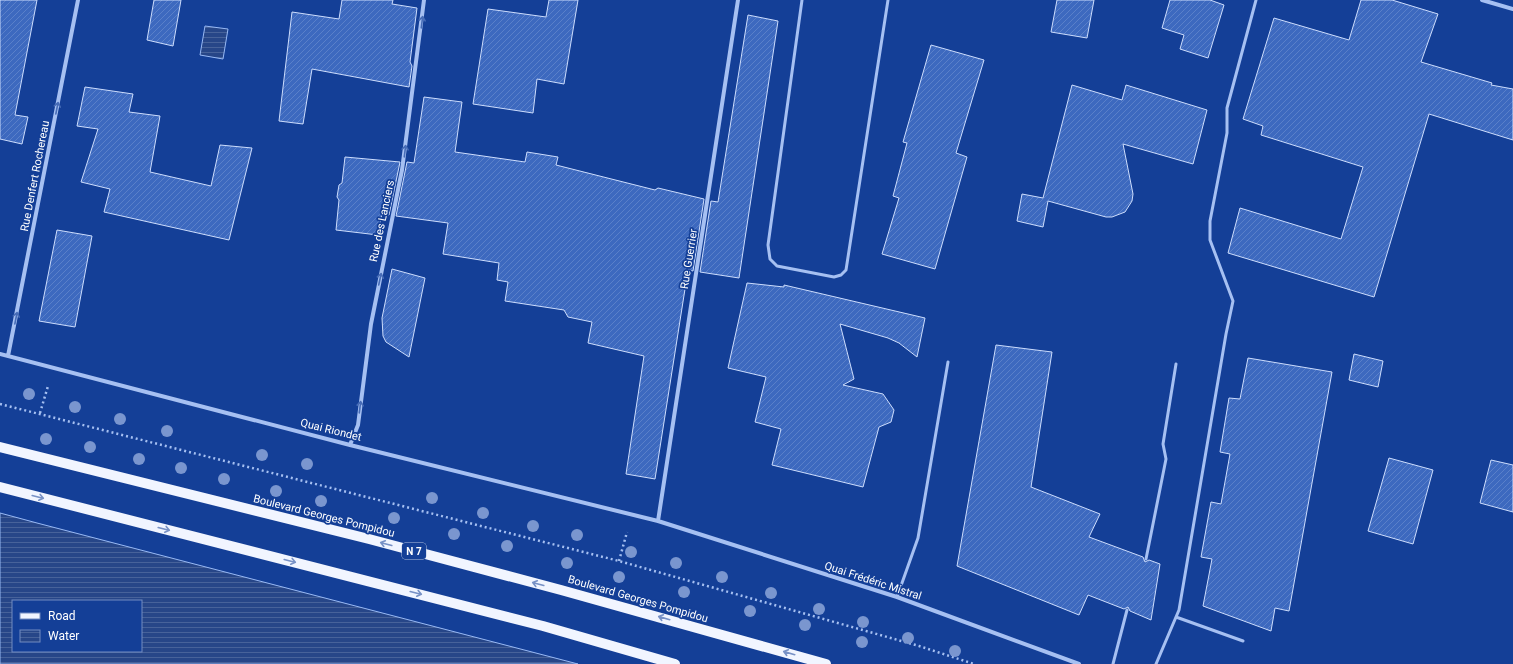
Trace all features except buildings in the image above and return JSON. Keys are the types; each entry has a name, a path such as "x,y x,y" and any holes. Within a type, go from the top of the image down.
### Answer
{"main road":[{"name":"Boulevard Georges Pompidou","path":"0,447 377,541 561,590 826,664"},
{"path":"0,487 535,624 675,664"}],"street":[{"name":"Rue Denfert Rochereau","path":"8,356 78,0"},
{"name":"Rue des Lanciers","path":"350,444 358,425 371,324 402,170 424,0"},
{"name":"Rue Guerrier","path":"658,521 738,0"},
{"path":"1482,0 1513,9"},
{"name":"Quai Riondet","path":"0,354 658,521"},
{"name":"Quai Frédéric Mistral","path":"658,521 897,597 1080,664"}],"lane":[{"path":"802,0 768,245 770,259 777,266 834,277 841,275 846,270 888,0"},
{"path":"1156,664 1176,617 1233,301 1210,240 1210,221 1227,133 1227,108 1256,0"},
{"path":"897,597 918,538 948,362"},
{"path":"1146,558 1166,459 1163,444 1176,364"},
{"path":"1113,664 1126,610"},
{"path":"1176,617 1244,641"}],"path":[{"path":"40,413 53,368"},
{"path":"0,404 619,561 919,646 974,664"},
{"path":"619,561 632,515"}],"water":[{"path":"205,26 228,29 223,59 200,55"},
{"path":"0,513 37,523 578,664 0,664"}]}
